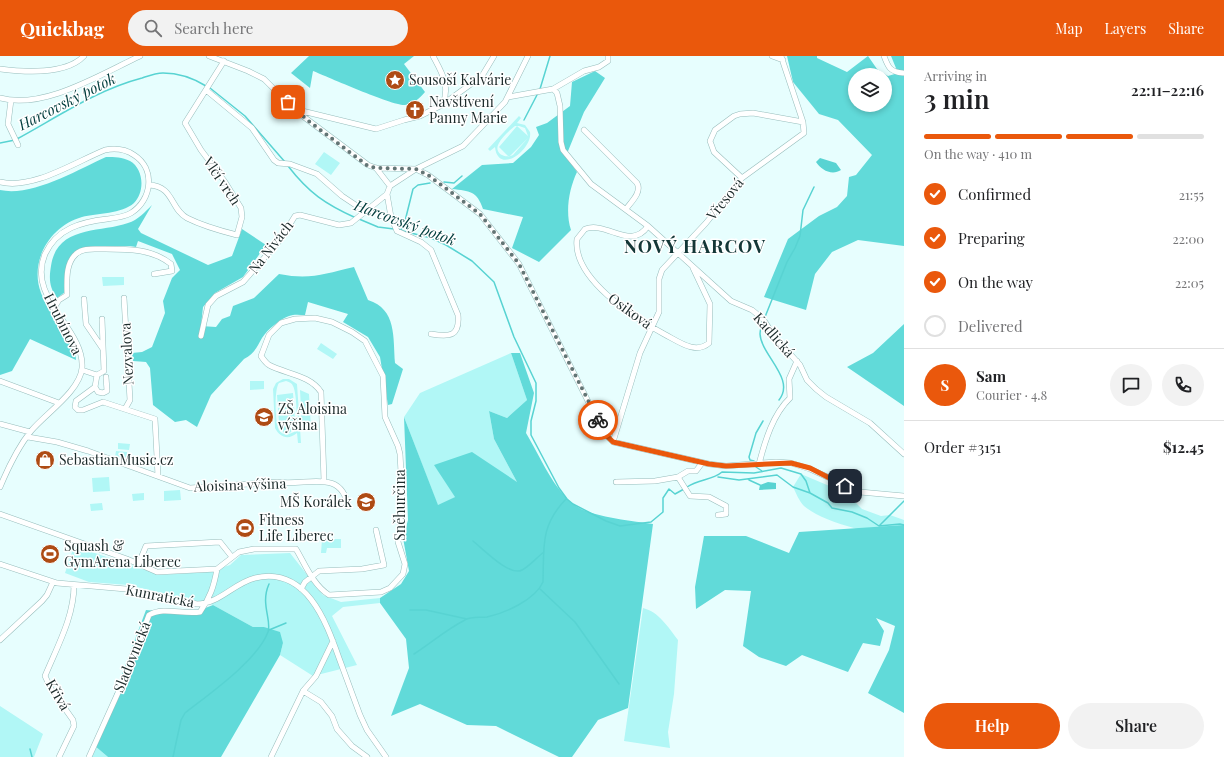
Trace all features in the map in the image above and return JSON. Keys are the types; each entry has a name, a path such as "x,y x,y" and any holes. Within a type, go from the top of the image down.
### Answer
{"street":[{"path":"0,69 20,72 45,71 69,65 84,56"},
{"path":"0,98 11,100 33,100 51,97 140,56"},
{"path":"208,56 224,61 264,79 294,109 363,162 376,168 416,169 428,175 480,214 519,264 604,433 613,442 702,464 726,466 791,463 810,468 860,492 904,496"},
{"path":"433,56 445,78 447,89 442,105"},
{"path":"294,109 376,130 420,116 442,105 482,76 494,56"},
{"path":"431,334 443,336 451,335 456,332 459,324 458,315 431,250 421,242 397,232 387,194 390,186 416,169 463,146 475,136 508,97 511,88 528,56"},
{"path":"508,97 553,89 584,70 599,67 608,61 608,56"},
{"path":"742,178 714,152 710,141 715,130 734,116 748,113 803,122 782,58 772,56"},
{"path":"884,56 891,70 903,73"},
{"name":"Vlčí vrch","path":"149,185 157,185 164,189 185,217 237,235 242,217 241,208 225,182 201,150 185,123 224,61"},
{"path":"206,89 252,128 274,160 278,163 290,164 317,174 342,196 366,212"},
{"name":"Kadlická","path":"553,89 557,93 560,106 561,142 563,150 597,190 626,209 648,226 731,301 752,310 764,319 774,336 797,361 807,380 821,394 870,423 904,454"},
{"path":"11,100 8,124 18,144"},
{"name":"Vřesová","path":"613,442 640,354 660,312 659,279 662,270 706,224 742,178 754,167 797,139 804,132 803,122"},
{"path":"584,130 639,186 638,194 626,209"},
{"path":"0,182 12,183 32,181 105,150 115,149 132,154 141,161 147,172 149,185"},
{"path":"376,168 390,186"},
{"name":"Hrubínova","path":"0,487 9,468 29,434 78,382 82,370 80,350 47,295 43,278 44,256 62,232 76,225 130,213 145,198 149,185"},
{"name":"Na Nivách","path":"201,336 208,305 216,296 243,282 280,240 295,216 300,215 339,225 348,225 387,194"},
{"name":"Osiková","path":"648,226 643,232 634,237 598,228 589,228 580,234 577,244 582,261 603,291 634,317 688,347 701,348 709,343 710,304 706,291 690,264"},
{"path":"54,308 59,300 66,295 68,267 76,254 83,249 132,248 163,257 171,264 172,271 154,274"},
{"name":"Nezvalova","path":"124,298 130,400 125,409"},
{"name":"Nezvalova","path":"84,299 86,324 103,349"},
{"name":"Sněhurčina","path":"312,577 324,591 333,595 381,592 390,588 398,581 403,574 405,564 398,542 402,491 398,446 384,417 383,376 365,341 352,332 332,322 314,318 295,319 281,323 268,335 261,356 268,364 297,375 317,386 321,392 324,481"},
{"name":"Nezvalova","path":"102,319 104,371 97,374 95,387 98,392 103,393 107,391 106,377"},
{"path":"759,464 776,418 784,403 790,398 789,380 797,361"},
{"path":"82,370 97,374"},
{"path":"0,381 59,403"},
{"path":"95,387 76,401 75,407 78,410 83,410 104,402 155,419 158,476"},
{"name":"Aloisina výšina","path":"0,424 82,449 190,488 324,481 333,483 343,490 348,507"},
{"path":"616,482 656,482 696,471 702,464"},
{"path":"678,477 682,486 690,496 710,497 726,506 726,514 718,515"},
{"path":"0,514 139,563 157,572 217,569 239,552 254,550 296,549 312,577"},
{"path":"301,589 305,582 324,571 362,569 384,565 376,530"},
{"path":"139,563 146,546 220,542 232,557"},
{"name":"Kunratická","path":"0,564 53,582 126,589 189,603 208,602 241,584 262,577 280,578 301,589 322,613 360,715 367,730 385,756"},
{"path":"208,602 213,589 217,569"},
{"path":"0,640 42,601 47,595 53,582"},
{"name":"Křivá","path":"59,757 74,726 73,720 51,688 45,676 70,617 73,603 74,585"},
{"name":"Sladovnická","path":"89,757 127,673 149,615 156,611 190,614 200,612 208,602"},
{"path":"271,757 303,691 316,676 333,641"},
{"path":"303,691 321,702 332,716 337,729 352,746 367,757"}],"shaded area":[{"path":"309,56 414,56 404,64 425,92 411,103 405,105 398,104 313,71 310,88 291,73"},
{"path":"787,56 817,56 817,58 848,71 848,112 892,112 892,75 898,73 891,56 904,56 904,246 858,240 832,252 815,274 806,310 764,297 788,239 819,216 837,207 847,196 849,177 856,175 872,155 838,120 819,114 793,82"},
{"path":"868,56 876,68 852,68"},
{"path":"595,71 605,78 584,112 566,156 577,172 570,193 568,208 571,230 539,262 512,248 523,217 483,209 481,203 472,193 464,190 452,189 482,165 513,163 531,147 539,135 536,127 547,123 570,106 572,82"},
{"path":"519,116 521,118 517,123 525,125 530,132 526,146 515,157 502,159 497,155 495,147 490,151 488,149","holes":["515,126 517,126 499,147 508,156 503,156 499,152 498,147 504,136","517,126 525,128 528,136","528,138 513,155 510,156"]},
{"path":"324,152 340,163 331,175 315,164"},
{"path":"106,157 124,159 135,165 138,169 141,181 138,198 129,207 109,213 82,217 60,228 45,246 40,257 38,269 38,281 41,293 52,315 75,350 76,360 30,339 12,371 0,375 0,190 26,190 40,186"},
{"path":"820,158 836,163 841,170 838,172 830,172 824,170 816,162"},
{"path":"152,205 138,229 141,233 208,265 232,256 242,229 266,245 243,277 215,293 203,307 201,326 216,327 222,319 230,316 233,306 254,298 279,274 290,276 308,276 325,274 354,267 368,300 377,304 384,310 389,317 392,326 395,363 403,369 392,404 388,405 380,357 368,337 343,322 348,314 308,302 305,315 285,317 278,322 262,338 253,353 244,359 211,395 197,427 186,420 175,422 153,405 150,368 146,362 133,361 132,353 142,352 152,347 165,313 163,301 172,278 180,270 172,254 138,241 136,247 91,247 81,249 73,254 68,262 65,275 65,292 57,298 52,290 50,278 51,266 55,253 62,243 81,233 132,222 141,216"},
{"path":"102,277 124,277 124,285 103,286"},
{"path":"904,324 904,406 847,367 873,353"},
{"path":"321,343 337,354 333,359 317,349"},
{"path":"511,353 527,400 507,418 489,411 494,439 517,482 455,497 438,506 404,417 420,393"},
{"path":"511,353 520,353 534,393 526,433 561,492 568,500 583,510 602,516 653,524 628,708 598,720 572,757 559,757 496,726 467,725 420,704 391,716 409,668 406,639 380,603 380,598 401,584 409,571 403,538 408,520 404,417 438,505 455,497 434,465 472,452 517,482 494,439 489,411 507,418 527,400"},
{"path":"283,379 289,379 297,384 301,443 298,443 297,433 291,437 285,437 279,434 275,428 273,389 276,383","holes":["286,381 292,384 296,402 295,429 294,432 287,435 279,430 276,406 277,386 279,383"]},
{"path":"250,381 264,381 264,389 250,390"},
{"path":"300,390 309,394 311,429 302,429"},
{"path":"293,393 295,421 279,422 277,395"},
{"path":"285,423 289,423 291,424 291,432 285,433 282,430 282,426"},
{"path":"118,443 130,444 129,450 118,449"},
{"path":"116,451 127,452 127,458 115,457"},
{"path":"801,474 846,493 862,509 881,516 890,515 904,520 904,539 838,523 813,512 802,504 793,487"},
{"path":"109,477 110,491 93,492 92,478"},
{"path":"768,482 776,483 776,489 759,490 760,485"},
{"path":"180,490 181,500 164,501 164,491"},
{"path":"144,493 144,500 133,501 132,494"},
{"path":"102,503 103,510 91,511 90,504"},
{"path":"904,525 904,713 868,693 889,650 895,626 876,618 884,631 880,646 863,643 848,672 802,655 786,666 759,657 743,646 751,591 725,590 696,609 695,587 704,536 746,536 789,553 799,532"},
{"path":"322,539 341,539 341,548 327,548 326,553 321,553"},
{"path":"74,546 160,575 208,572 230,565 241,555 290,553 323,595 341,602 380,598 380,603 343,607 332,616 357,665 313,676 280,655 283,643 264,627 253,627 213,605 128,585 89,582 65,573"},
{"path":"213,605 253,627 264,627 280,632 283,643 280,655 221,757 108,757 95,746 146,610 190,614"},
{"path":"643,608 658,616 678,640 674,694 668,732 670,748 624,741"},
{"path":"0,706 43,734 34,757 0,757"},
{"path":"95,746 108,757 90,757"}],"waterway":[{"path":"540,89 550,56"},
{"name":"Harcovský potok","path":"0,143 15,140 92,97 125,83 152,75 163,73 180,75 191,78 206,86"},
{"name":"Harcovský potok","path":"210,88 245,116 285,162"},
{"path":"524,120 538,93"},
{"name":"Harcovský potok","path":"288,166 303,184 318,197 335,208 356,218"},
{"path":"444,182 454,183 462,176"},
{"path":"401,230 404,225 413,189 418,185 430,183"},
{"path":"765,317 787,262 800,236 803,210 814,187"},
{"name":"Harcovský potok","path":"359,219 378,227 394,229"},
{"name":"Harcovský potok","path":"399,230 431,238 446,245 472,261 494,282 514,337 536,383 536,401 531,421 531,435 559,488 567,499 573,504 606,521 620,526 651,522 663,512 663,498 669,489 675,494 684,489"},
{"path":"762,321 760,334 762,342 781,375 783,384 783,392 779,400"},
{"path":"754,461 750,460 749,457 756,433 763,421"},
{"name":"Harcovský potok","path":"756,467 762,471"},
{"name":"Harcovský potok","path":"687,487 696,482 714,477 722,472 754,473 781,468 801,474 806,481 810,493 828,503 832,508 852,512 867,518 879,526 904,525"},
{"path":"718,477 739,480 777,475 793,487 810,493"},
{"path":"749,480 760,485"},
{"path":"414,654 467,619 487,617 511,609 527,600 539,589 543,582 545,538 552,518 566,499"},
{"path":"880,525 904,501"},
{"path":"473,541 504,566 511,570 517,571 522,570 531,564 544,552"},
{"path":"173,757 181,720 185,713 219,687 254,654 262,643 269,627 266,605 269,584"},
{"path":"540,589 575,622 619,684"},
{"path":"410,610 426,610 467,619"},
{"path":"269,630 286,623"},
{"path":"30,749 32,757"}],"way so far":[{"path":"288,102 296,111 368,166 376,168 416,169 428,175 480,214 519,264 598,420"}],"place":[{"name":"Sousoší Kalvárie","path":"395,80"},
{"name":"Navštívení Panny Marie","path":"415,110"},
{"name":"ZŠ Aloisina výšina","path":"264,417"},
{"name":"SebastianMusic.cz","path":"45,460"},
{"name":"MŠ Korálek","path":"366,502"},
{"name":"Fitness Life Liberec","path":"245,528"},
{"name":"Squash & GymArena Liberec","path":"50,554"}],"district":[{"name":"NOVÝ HARCOV","path":"695,247"}],"route":[{"path":"598,420 604,433 613,442 702,464 726,466 776,462 791,463 810,468 845,486"}]}
